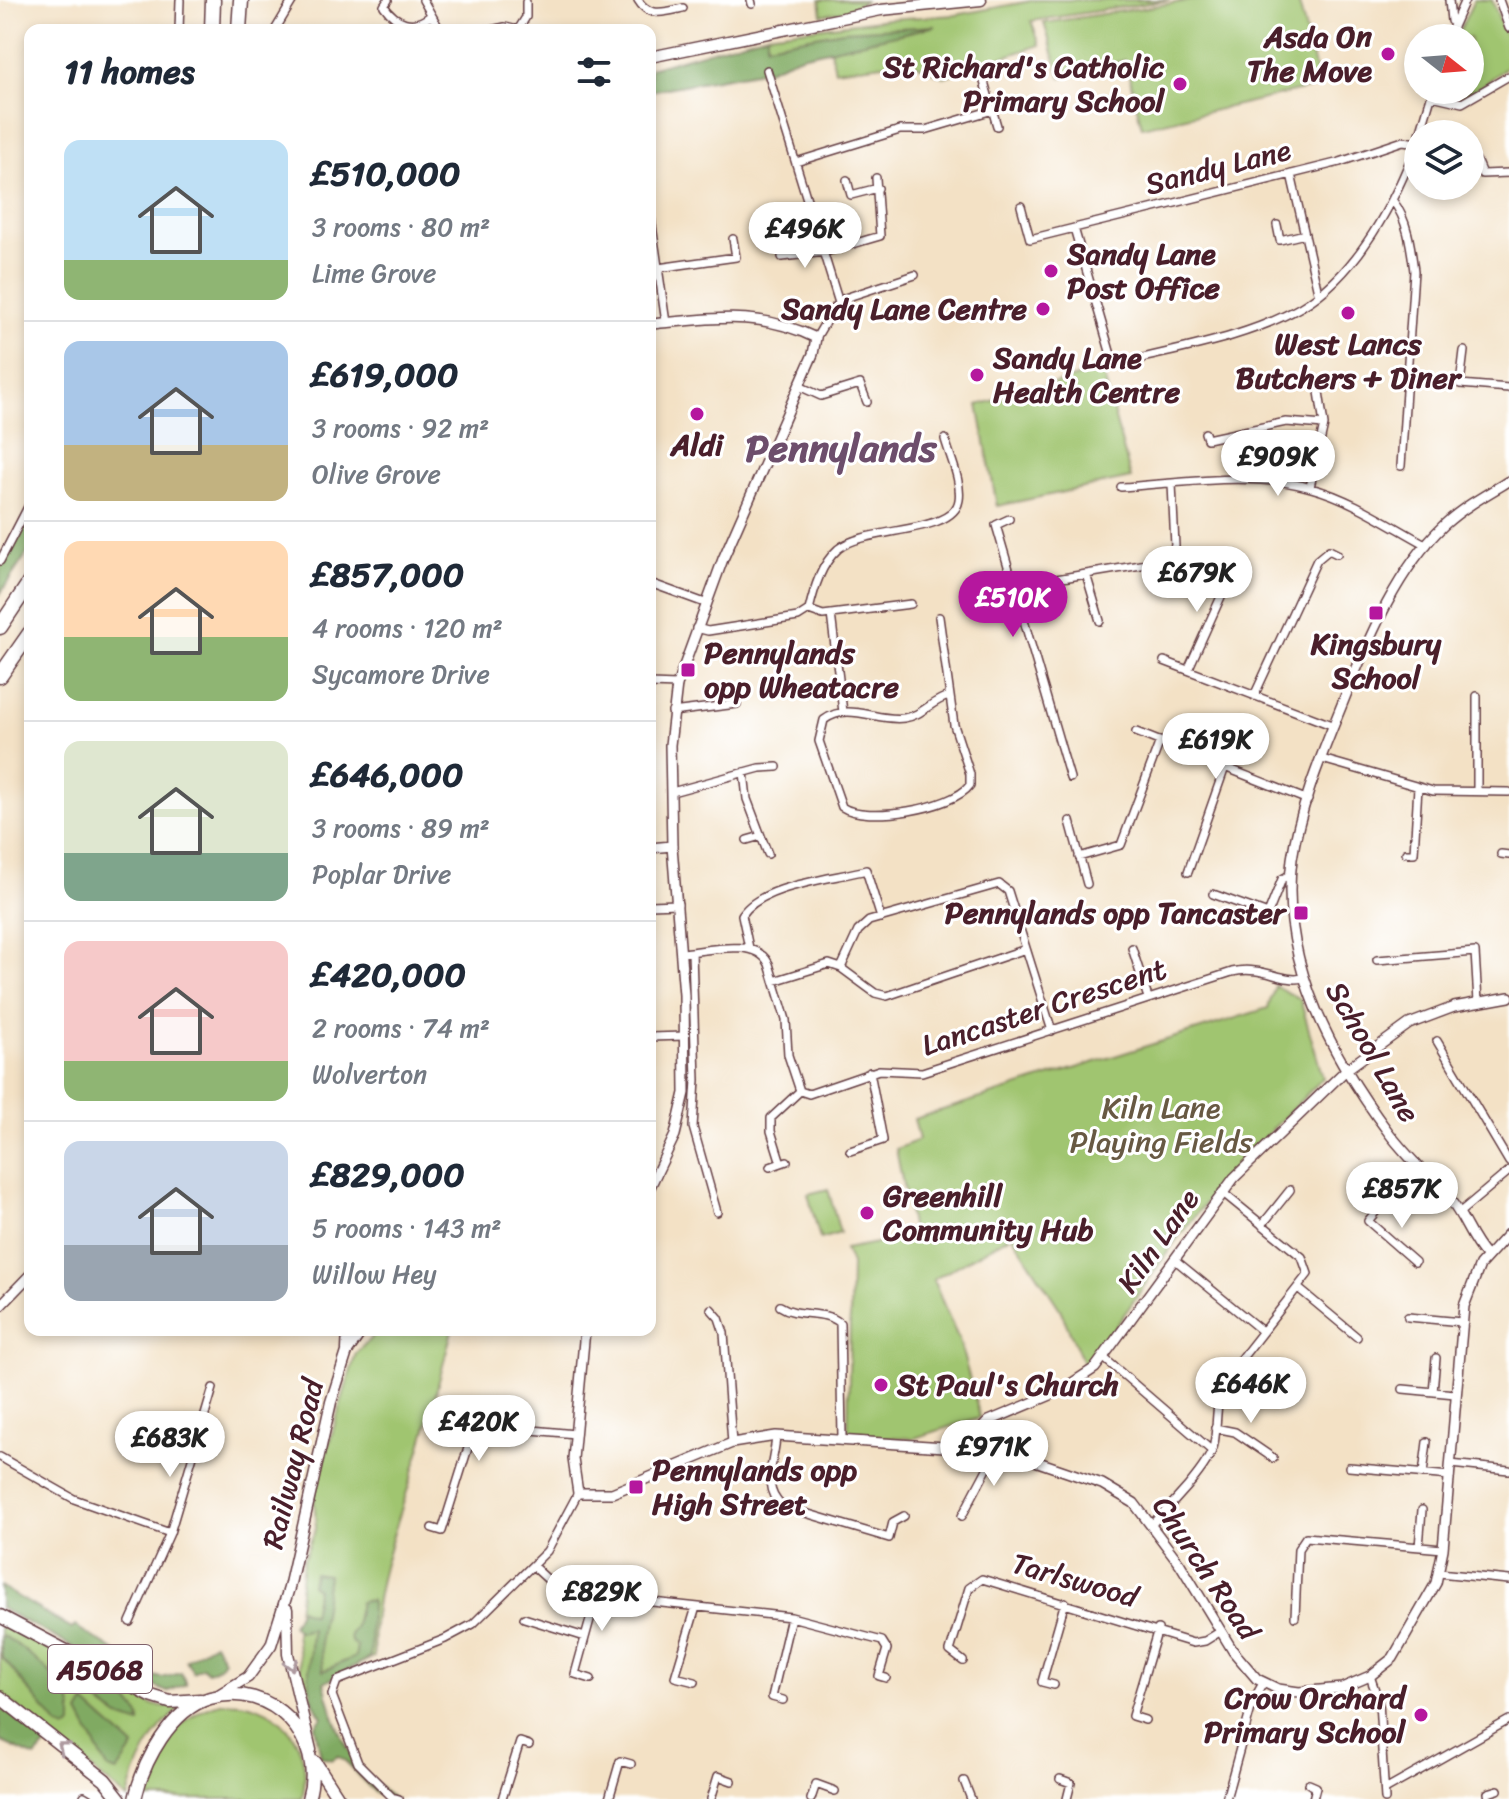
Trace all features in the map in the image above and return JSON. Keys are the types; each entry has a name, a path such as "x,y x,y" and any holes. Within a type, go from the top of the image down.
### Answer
{"highway":[{"path":"212,24 213,0"},
{"path":"239,24 241,0"},
{"path":"0,627 24,591"},
{"path":"0,676 24,642"}],"main road":[{"path":"656,56 880,5 981,0"},
{"name":"Railway Road","path":"312,1755 286,1644 289,1588 305,1505 347,1352 348,1336"},
{"name":"Railway Road","path":"347,1352 358,1336"},
{"name":"Railway Road","path":"210,1698 248,1677 265,1658 289,1588"},
{"name":"A5068","path":"0,1616 151,1696 170,1702 245,1697 271,1705 294,1724 339,1799"},
{"name":"A5068","path":"0,1697 105,1780 120,1799"},
{"name":"A5068","path":"135,1799 142,1774 165,1734 182,1715 210,1698"},
{"path":"308,1799 312,1755"}],"street":[{"path":"179,24 180,0"},
{"path":"279,24 293,0"},
{"path":"423,0 436,24"},
{"path":"638,0 642,6 658,13 683,8"},
{"path":"1449,0 1451,24"},
{"path":"1453,24 1465,0"},
{"path":"1499,0 1509,28"},
{"path":"522,24 526,17 526,2"},
{"path":"383,4 403,24"},
{"path":"418,24 430,16"},
{"path":"980,68 997,126"},
{"path":"767,70 839,303"},
{"path":"1484,90 1509,76"},
{"path":"796,162 900,130 925,130 993,110"},
{"name":"Sandy Lane","path":"1021,206 1030,239 1291,174 1404,141"},
{"path":"1484,174 1509,173"},
{"path":"1291,174 1318,292"},
{"path":"1074,228 1114,365 1261,325 1302,307 1361,250 1393,201 1404,175"},
{"path":"876,178 880,236"},
{"path":"847,180 851,195 878,188"},
{"path":"1393,201 1399,209 1411,245 1414,271 1401,466"},
{"path":"1277,225 1280,240 1305,234"},
{"path":"782,257 825,252 880,236 890,237"},
{"path":"658,268 736,257 733,239"},
{"path":"656,254 666,323"},
{"path":"717,1212 693,1127 696,1080 687,952 672,846 672,712 677,685 705,603 799,386 816,338 839,303 854,294 915,275"},
{"path":"656,324 758,318 816,338"},
{"path":"1464,351 1460,384 1509,388"},
{"path":"799,386 821,396 860,384 867,402"},
{"path":"1310,487 1324,425 1318,385"},
{"path":"1205,433 1207,439 1286,422 1324,425"},
{"path":"809,610 821,572 845,544 866,535 940,522 952,516 958,505 959,490 945,439"},
{"path":"1121,487 1267,480 1310,487 1335,496 1427,545"},
{"name":"School Lane","path":"1486,1256 1472,1240 1459,1213 1390,1135 1347,1069 1316,1010 1303,978 1291,903 1291,874 1308,800 1322,759 1385,608 1427,545 1446,523 1509,481"},
{"path":"1014,586 1156,565 1169,558 1175,541 1172,484"},
{"path":"0,561 24,515"},
{"path":"1009,519 996,525 1070,778"},
{"path":"1254,696 1317,560 1329,550 1337,554"},
{"path":"1188,670 1233,570"},
{"path":"1086,574 1100,621"},
{"path":"656,585 705,603"},
{"path":"696,628 708,631 790,619 809,610 831,614 911,604"},
{"path":"831,614 843,712"},
{"path":"939,617 949,696 970,774 970,785 957,797 908,812 855,813 837,800 819,730 824,720 843,712 902,719 924,711 949,696"},
{"path":"1164,661 1334,726"},
{"path":"656,684 677,685"},
{"path":"1477,696 1477,791"},
{"path":"672,712 737,704"},
{"path":"1136,732 1308,800"},
{"path":"1079,857 1121,845 1160,741"},
{"path":"1322,759 1433,791 1509,792"},
{"path":"672,792 744,772 777,767"},
{"path":"1188,872 1225,767"},
{"path":"744,772 747,799 768,854"},
{"path":"1406,853 1414,853 1418,787"},
{"path":"1070,821 1087,884"},
{"path":"747,840 761,836"},
{"path":"656,847 672,846"},
{"path":"863,859 881,918"},
{"path":"749,948 742,915 766,895 780,889 866,870"},
{"path":"1213,894 1268,914 1282,879 1291,874"},
{"path":"841,968 862,925 999,884 1008,891 1052,1031"},
{"path":"656,905 678,904"},
{"path":"687,952 749,948 765,956 786,1020 790,1061 800,1091 771,1118 771,1131 784,1162 770,1167"},
{"path":"1132,948 1148,998"},
{"path":"774,981 829,964 841,968 875,993 887,996 1026,949"},
{"path":"656,1175 675,1135 682,1110 687,952"},
{"path":"1377,960 1475,952 1478,1002"},
{"name":"Lancaster Crescent","path":"800,1091 809,1094 870,1072 918,1073 1242,970 1303,978"},
{"name":"Kiln Lane","path":"974,1446 979,1431 989,1421 1073,1384 1104,1358 1222,1192 1268,1142 1347,1069 1409,1024 1478,1002 1509,997"},
{"path":"656,1037 685,1036"},
{"path":"1437,1041 1509,1162"},
{"path":"850,1151 883,1140 870,1072"},
{"path":"1415,1262 1368,1221 1416,1163"},
{"path":"1459,1213 1509,1171"},
{"path":"1262,1225 1290,1190"},
{"path":"1152,1524 1208,1461 1215,1428 1215,1402 1224,1381 1308,1274 1305,1260 1222,1192"},
{"path":"1385,1799 1379,1702 1370,1676 1399,1651 1427,1603 1439,1573 1467,1294 1486,1256 1509,1233"},
{"path":"1174,1259 1262,1331"},
{"path":"0,1306 24,1281"},
{"path":"1298,1288 1357,1337"},
{"path":"780,1306 790,1313 831,1317 840,1323 842,1438"},
{"path":"706,1319 713,1311 724,1333 732,1443"},
{"path":"1408,1317 1462,1322"},
{"path":"395,1798 367,1774 351,1749 332,1695 333,1687 337,1681 465,1629 534,1567 557,1537 578,1493 573,1480 584,1336"},
{"path":"1104,1358 1212,1451"},
{"path":"1433,1392 1436,1358"},
{"path":"130,1622 170,1533 213,1388"},
{"path":"1403,1389 1455,1394"},
{"path":"432,1528 442,1531 468,1448 479,1425 575,1434"},
{"path":"1215,1428 1235,1432 1273,1458"},
{"path":"776,1436 769,1484 772,1497 782,1506 889,1538 893,1522 904,1516"},
{"name":"Church Road","path":"578,1493 612,1493 732,1443 776,1436 992,1448 1115,1490 1134,1503 1152,1524 1244,1666 1263,1683 1278,1689 1309,1692 1342,1688 1370,1676"},
{"path":"1423,1474 1427,1442"},
{"path":"962,1516 987,1469 992,1448"},
{"path":"0,1457 74,1499 170,1533"},
{"path":"1450,1464 1509,1470"},
{"path":"1349,1467 1450,1476"},
{"path":"1419,1547 1422,1510"},
{"path":"1295,1617 1298,1549 1306,1537 1443,1549"},
{"path":"534,1567 557,1588 596,1598 791,1617 882,1641 887,1649 879,1676 886,1678"},
{"path":"1439,1573 1509,1580"},
{"name":"Tarlswood","path":"963,1661 950,1651 967,1592 975,1581 988,1579 1196,1643 1221,1631"},
{"path":"591,1679 575,1674 596,1598"},
{"path":"1054,1685 1042,1682 1065,1602"},
{"path":"695,1682 675,1677 696,1607"},
{"path":"783,1700 772,1697 791,1617"},
{"path":"524,1618 585,1637"},
{"name":"Tarlswood","path":"1145,1720 1132,1716 1158,1629"},
{"path":"1226,1799 1253,1701 1263,1683"},
{"path":"1385,1790 1509,1720"},
{"path":"502,1799 520,1742 529,1745"},
{"path":"609,1799 620,1761 631,1764"},
{"path":"711,1799 718,1776 732,1781"},
{"path":"1060,1779 1071,1783 1067,1799"},
{"path":"964,1781 971,1799"},
{"path":"811,1799 816,1784 835,1791"},
{"path":"1309,1784 1316,1787 1313,1799"},
{"path":"1489,1799 1488,1793 1498,1790"}],"green space":[{"path":"820,0 866,0 846,11 822,15"},
{"path":"1036,0 1170,0 1031,21 1040,45 944,77 908,61 835,70 830,49 931,27 767,45 767,34 888,19 956,15"},
{"name":"St Richard's Catholic Primary School","path":"1194,0 1298,0 1320,86 1142,127 1125,60 1061,78 1044,23"},
{"path":"1474,0 1492,0 1509,44 1509,65 1484,84 1484,24 1463,24"},
{"path":"936,26 801,56 767,70 656,90 656,66 767,34 767,45 843,31"},
{"path":"1102,370 1131,478 997,506 978,405"},
{"path":"24,518 24,558 0,594 0,564"},
{"name":"Kiln Lane Playing Fields","path":"1275,986 1300,999 1323,1078 1229,1173 1177,1239 1086,1369 1060,1309 1012,1235 933,1280 959,1340 980,1417 915,1438 848,1436 851,1264 845,1249 913,1236 896,1149 919,1140 914,1119 1268,1008"},
{"path":"828,1189 840,1233 820,1239 808,1194"},
{"path":"373,1336 450,1336 379,1586 374,1657 303,1691 296,1633 303,1560 316,1528 314,1494 356,1353"},
{"path":"314,1573 328,1575 320,1637 323,1671 355,1657 357,1646 351,1642 350,1635 360,1602 371,1600 370,1658 324,1683 348,1748 367,1776 395,1799 378,1794 338,1756 332,1760 321,1757 315,1726 322,1717 312,1698 309,1676 311,1629 299,1632 292,1625 300,1609 312,1615 317,1589 311,1585"},
{"path":"0,1586 72,1629 75,1626 137,1665 132,1670 107,1656 102,1663 0,1608"},
{"path":"0,1624 152,1705 181,1708 162,1726 147,1749 128,1799 0,1693"},
{"path":"0,1635 25,1651 64,1687 71,1700 72,1725 66,1729 58,1726 2,1657"},
{"path":"214,1643 224,1660 219,1667 208,1672 202,1667 193,1672 186,1660"},
{"path":"181,1673 186,1684 167,1692 149,1684 153,1676 162,1678"},
{"path":"85,1679 128,1702 139,1716 140,1724 119,1717 84,1692 80,1687"},
{"path":"85,1703 134,1747 117,1772 108,1769 79,1713"},
{"path":"220,1703 240,1703 259,1708 275,1716 288,1728 303,1760 305,1779 302,1799 142,1799 151,1768 168,1740 192,1717"},
{"path":"0,1707 47,1744 35,1757 0,1741"}],"place":[{"name":"Asda On The Move","path":"1388,54"},
{"name":"St Richard's Catholic Primary School","path":"1180,84"},
{"name":"Sandy Lane Post Office","path":"1051,271"},
{"name":"Sandy Lane Centre","path":"1043,309"},
{"name":"West Lancs Butchers + Diner","path":"1348,313"},
{"name":"Sandy Lane Health Centre","path":"977,375"},
{"name":"Aldi","path":"697,414"},
{"name":"Kingsbury School","path":"1376,613"},
{"name":"Pennylands opp Wheatacre","path":"688,670"},
{"name":"Pennylands opp Tancaster","path":"1301,913"},
{"name":"Greenhill Community Hub","path":"867,1213"},
{"name":"St Paul's Church","path":"881,1385"},
{"name":"Pennylands opp High Street","path":"636,1487"},
{"name":"Crow Orchard Primary School","path":"1421,1715"}],"district":[{"name":"Pennylands","path":"841,448"}]}
